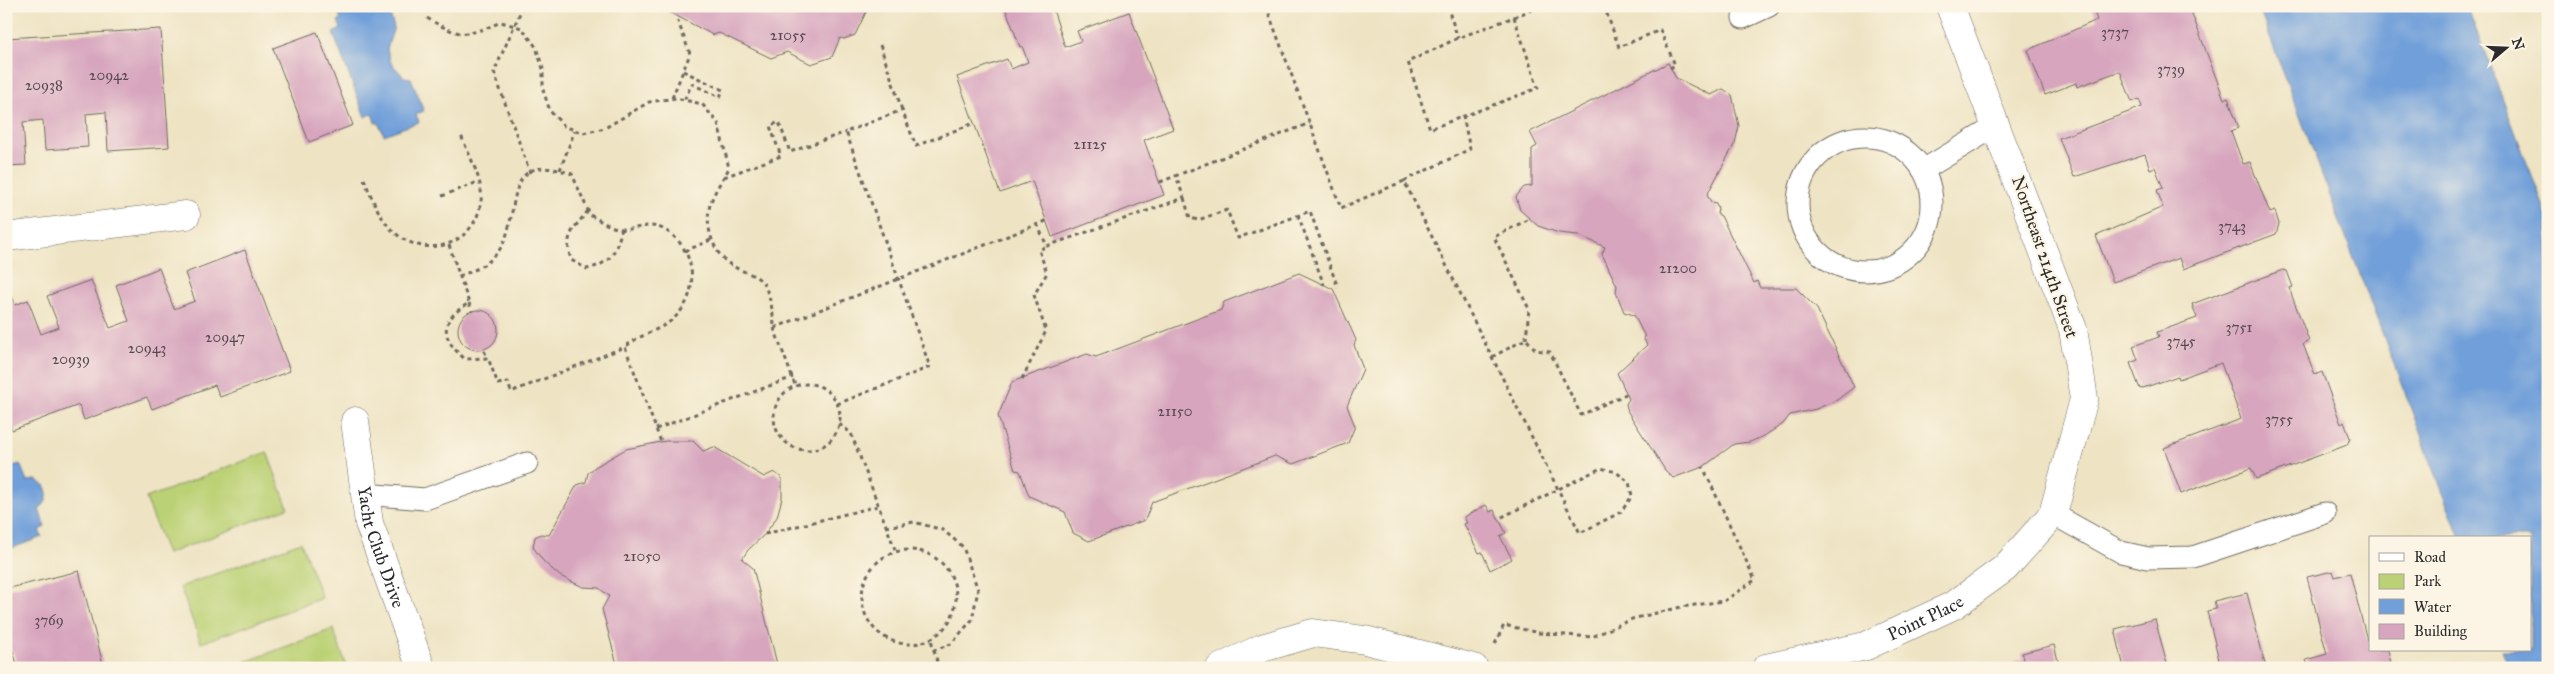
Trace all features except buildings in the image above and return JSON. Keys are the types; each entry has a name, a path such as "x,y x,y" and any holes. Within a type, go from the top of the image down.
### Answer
{"street":[{"name":"Northeast 214th Street","path":"1950,6 2074,329 2084,399 2053,514"},
{"path":"6,237 186,216"},
{"name":"Yacht Club Drive","path":"355,421 369,523 422,668"},
{"name":"Point Place","path":"1766,668 1866,646 1954,605 2005,568 2053,514"},
{"path":"1220,668 1262,648 1313,633 1483,659"}],"lane":[{"path":"1743,18 1769,6"},
{"path":"1923,170 1996,126"},
{"path":"1871,137 1892,142 1910,154 1923,170 1931,192 1932,214 1924,236 1911,254 1892,266 1870,271 1848,269 1827,259 1811,244 1801,223 1798,201 1806,173 1814,161 1830,147 1850,139 1871,137"},
{"path":"364,494 425,499 527,463"},
{"path":"2053,514 2121,552 2148,558 2193,557 2325,513"}],"path":[{"path":"523,6 494,72 530,173"},
{"path":"1266,6 1341,208 1470,148 1463,116"},
{"path":"1447,6 1458,38"},
{"path":"1514,18 1538,88 1430,129 1408,62 1458,38 1541,6"},
{"path":"1604,6 1619,47 1660,30 1675,65 1670,68"},
{"path":"672,98 690,54 676,16"},
{"path":"427,18 453,34 477,32 502,22 522,28 536,47 544,69 543,90 550,111 564,126 582,133 605,128 649,102 672,98 702,104 718,123 729,168 710,203 709,230 718,254 731,266 753,276 763,284 774,317 774,328 795,385"},
{"path":"880,45 916,146 974,123"},
{"path":"683,72 723,90 720,97 692,84 684,100"},
{"path":"724,177 781,156 770,126 779,122 790,152 902,110"},
{"path":"1160,182 1310,123"},
{"path":"560,170 575,130"},
{"path":"838,404 930,367 846,132"},
{"path":"364,179 381,218 395,233 409,243 426,248 449,245 467,233 476,220 481,202 478,182 461,135"},
{"path":"460,276 477,270 491,261 501,248 510,229 515,191 522,178 530,173 549,167 572,174 590,215 602,222 622,229 642,225 662,228 679,241 689,258 693,277 690,298 680,313 668,323 636,337 625,347 511,392 508,382 498,384 484,351"},
{"path":"1176,176 1190,218 1198,220 1227,210 1238,238 1310,211 1338,288"},
{"path":"1404,180 1492,356 1558,489 1580,533 1621,512 1632,496 1629,482 1616,472 1601,468 1558,489 1498,519"},
{"path":"442,196 478,182"},
{"path":"1022,379 1046,331 1034,295 1046,273 1038,250 1184,198"},
{"path":"588,211 572,230 567,244 571,260 587,268 602,265 616,251 622,229"},
{"path":"1298,215 1324,285"},
{"path":"1529,219 1494,237 1529,308 1526,339 1536,350 1550,352 1581,415 1626,394"},
{"path":"774,328 1046,221"},
{"path":"1037,224 1047,246"},
{"path":"685,251 713,239"},
{"path":"449,245 472,312"},
{"path":"469,303 453,312 446,329 451,347 465,358 488,358"},
{"path":"1492,356 1526,339"},
{"path":"625,347 661,442"},
{"path":"656,429 792,377"},
{"path":"815,384 824,388 838,404 839,424 828,442 817,448 807,450 795,448 778,433 774,422 774,411 778,400 795,385 815,384"},
{"path":"839,424 851,433 896,552"},
{"path":"1483,659 1504,625 1539,633 1592,637 1632,619 1681,607 1724,601 1755,580 1703,467"},
{"path":"766,534 878,506"},
{"path":"886,527 914,522 943,530 963,547 978,590 972,620 951,644 934,650"},
{"path":"911,550 926,553 939,561 949,573 955,588 954,610 943,630 931,640 916,644 900,644 879,633 865,614 862,599 867,576 882,558 896,552 911,550"},
{"path":"931,640 939,668"},
{"path":"912,668 937,661"}],"green space":[{"path":"267,452 288,508 167,554 146,498"},
{"path":"301,542 322,598 201,643 180,587"},
{"path":"333,629 347,668 229,668"}],"water":[{"path":"387,6 394,27 387,49 391,63 404,77 411,78 424,111 416,114 419,122 384,135 372,114 365,117 333,33 341,29 338,21 341,20 336,7"},
{"path":"2258,6 2467,6 2548,218 2548,668 2509,668 2503,652 2532,652 2532,536 2459,536"},
{"path":"11,458 13,466 20,464 27,481 36,480 44,485 47,495 46,501 39,509 45,527 39,530 42,537 7,550 6,459"}]}
